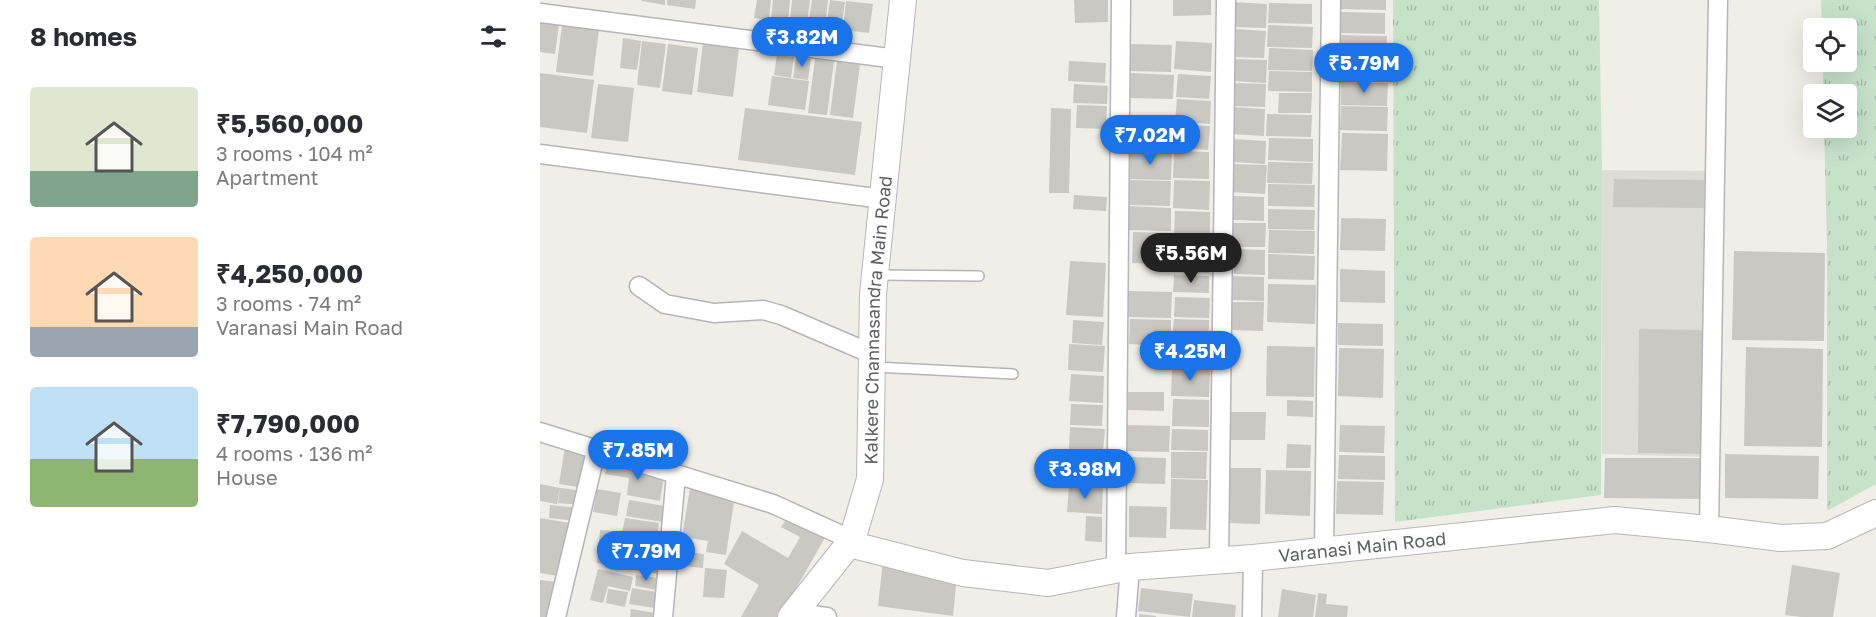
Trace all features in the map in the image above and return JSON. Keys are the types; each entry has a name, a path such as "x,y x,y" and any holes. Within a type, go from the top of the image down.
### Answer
{"street":[{"name":"Kalkere Channasandra Main Road","path":"793,615 850,542 870,479 875,275 903,0"},
{"path":"1121,0 1123,568 1126,617"},
{"path":"1219,559 1226,0"},
{"path":"1324,550 1331,0"},
{"path":"1708,528 1718,0"},
{"path":"540,13 897,59"},
{"path":"540,154 883,199"},
{"path":"639,286 665,304 714,313 763,310 781,315 872,360"},
{"path":"540,434 773,504 850,542"},
{"path":"556,617 596,451"},
{"path":"663,617 676,475"},
{"name":"Varanasi Main Road","path":"850,542 963,573 1048,583 1123,568 1253,558 1615,520 1708,528 1781,538 1827,536 1876,513"},
{"path":"1252,617 1253,558"},
{"path":"793,615 827,617"}],"lane":[{"path":"875,275 979,276"},
{"path":"872,360 1013,374"}],"shaded area":[{"path":"1602,170 1708,171 1709,457 1602,454"}],"green space":[{"path":"1393,0 1599,0 1602,170 1601,495 1395,522"},
{"path":"1821,0 1876,0 1876,484 1827,511 1827,242 1824,138 1857,138 1857,84 1823,84 1823,72 1857,72 1857,18 1822,18"}],"building":[{"path":"665,0 665,5 642,1"},
{"path":"667,0 696,0 695,9 667,5"},
{"path":"757,0 771,0 769,20 754,18"},
{"path":"773,0 790,0 788,22 771,20"},
{"path":"792,0 810,0 806,31 789,29"},
{"path":"812,0 828,0 825,28 808,26"},
{"path":"830,0 845,2 841,30 826,29"},
{"path":"1074,0 1108,0 1108,22 1075,23"},
{"path":"1173,0 1211,0 1211,15 1173,16"},
{"path":"1339,0 1386,0 1386,10 1339,9"},
{"path":"846,1 873,4 869,33 843,30"},
{"path":"1233,2 1267,4 1266,28 1232,27"},
{"path":"1269,3 1312,4 1312,24 1268,23"},
{"path":"1340,12 1385,13 1385,34 1340,33"},
{"path":"540,22 559,24 555,54 540,52"},
{"path":"562,25 599,30 593,76 556,72"},
{"path":"1268,25 1313,27 1312,48 1267,47"},
{"path":"1235,29 1266,31 1264,58 1233,57"},
{"path":"1340,35 1387,36 1386,58 1339,57"},
{"path":"623,38 641,41 637,70 620,68"},
{"path":"642,41 666,44 660,88 637,85"},
{"path":"1176,41 1212,43 1211,72 1174,69"},
{"path":"703,43 739,48 733,97 697,92"},
{"path":"668,44 698,48 692,95 662,91"},
{"path":"1129,44 1172,45 1171,72 1129,71"},
{"path":"1269,48 1313,50 1312,71 1268,70"},
{"path":"777,54 794,57 791,78 774,75"},
{"path":"796,57 811,59 808,80 793,78"},
{"path":"815,59 834,61 827,115 808,113"},
{"path":"1233,59 1267,60 1266,83 1232,81"},
{"path":"1340,59 1387,60 1386,82 1339,80"},
{"path":"837,61 860,64 853,118 830,115"},
{"path":"1069,61 1106,63 1105,83 1068,81"},
{"path":"1269,71 1312,72 1312,92 1268,91"},
{"path":"540,73 594,80 587,133 540,127"},
{"path":"1131,73 1174,75 1173,99 1130,98"},
{"path":"1178,74 1211,76 1209,99 1176,97"},
{"path":"772,76 809,81 805,110 768,105"},
{"path":"1341,82 1388,83 1387,106 1341,105"},
{"path":"1233,83 1266,84 1265,107 1232,106"},
{"path":"598,84 634,88 628,142 591,138"},
{"path":"1074,84 1108,86 1107,104 1073,103"},
{"path":"1279,93 1312,93 1311,113 1278,113"},
{"path":"1177,99 1211,101 1210,124 1175,122"},
{"path":"1077,105 1107,106 1106,129 1076,128"},
{"path":"1341,106 1388,107 1387,131 1340,130"},
{"path":"1231,107 1265,109 1264,136 1230,134"},
{"path":"745,108 862,122 855,175 738,160"},
{"path":"1051,108 1071,109 1069,193 1049,193"},
{"path":"1267,114 1312,115 1311,137 1266,136"},
{"path":"1175,124 1210,126 1208,150 1174,147"},
{"path":"1342,133 1388,134 1387,171 1340,170"},
{"path":"1269,138 1313,139 1313,162 1268,160"},
{"path":"1233,139 1266,141 1265,164 1232,162"},
{"path":"1174,151 1209,152 1209,179 1173,178"},
{"path":"1128,152 1172,153 1171,180 1128,179"},
{"path":"1268,162 1313,163 1312,184 1267,183"},
{"path":"1231,164 1267,165 1265,194 1230,192"},
{"path":"1614,179 1704,180 1704,208 1613,207"},
{"path":"1129,180 1171,181 1170,206 1129,205"},
{"path":"1174,180 1210,181 1209,210 1173,208"},
{"path":"1268,184 1315,185 1314,207 1268,206"},
{"path":"1074,195 1107,197 1106,211 1073,209"},
{"path":"1233,196 1264,197 1264,221 1233,220"},
{"path":"1127,206 1171,208 1171,231 1127,230"},
{"path":"1268,209 1315,210 1314,230 1268,229"},
{"path":"1175,211 1210,212 1210,235 1174,234"},
{"path":"1341,218 1386,219 1385,251 1340,250"},
{"path":"1232,223 1266,223 1265,247 1231,247"},
{"path":"1269,230 1315,231 1314,254 1268,253"},
{"path":"1133,232 1171,233 1170,264 1132,263"},
{"path":"1173,236 1209,236 1209,255 1172,254"},
{"path":"1234,249 1265,250 1265,275 1234,274"},
{"path":"1734,251 1825,253 1824,341 1732,340"},
{"path":"1268,254 1315,256 1314,280 1268,279"},
{"path":"1173,255 1209,256 1209,273 1173,272"},
{"path":"1070,261 1106,263 1103,317 1066,315"},
{"path":"1340,269 1385,271 1385,303 1340,302"},
{"path":"1174,275 1209,276 1209,293 1173,292"},
{"path":"1233,276 1264,277 1264,301 1232,300"},
{"path":"1268,284 1316,285 1315,324 1267,322"},
{"path":"1128,291 1172,292 1171,318 1128,317"},
{"path":"1175,297 1210,298 1209,318 1174,317"},
{"path":"1230,302 1264,302 1263,331 1229,330"},
{"path":"1130,319 1171,320 1171,346 1129,344"},
{"path":"1174,319 1209,320 1209,331 1173,331"},
{"path":"1073,320 1104,322 1102,345 1072,343"},
{"path":"1338,323 1383,324 1383,346 1338,345"},
{"path":"1639,329 1705,330 1704,454 1638,453"},
{"path":"1173,332 1209,333 1208,360 1173,359"},
{"path":"1069,344 1105,346 1103,372 1068,370"},
{"path":"1267,346 1315,347 1314,397 1266,396"},
{"path":"1746,347 1823,349 1822,447 1744,446"},
{"path":"1339,348 1384,349 1383,398 1338,396"},
{"path":"1172,368 1210,369 1209,397 1171,396"},
{"path":"1071,374 1104,376 1103,403 1069,401"},
{"path":"1128,392 1164,392 1164,411 1128,410"},
{"path":"1173,399 1209,400 1209,427 1172,426"},
{"path":"1287,400 1313,401 1313,417 1287,416"},
{"path":"1071,404 1103,405 1102,426 1070,425"},
{"path":"1230,412 1266,412 1265,440 1230,440"},
{"path":"1127,425 1170,426 1169,452 1126,451"},
{"path":"1340,425 1385,426 1384,453 1339,452"},
{"path":"1070,427 1105,429 1103,451 1069,449"},
{"path":"1172,429 1208,430 1208,451 1171,450"},
{"path":"1287,444 1311,445 1310,468 1286,468"},
{"path":"565,447 591,451 585,488 559,484"},
{"path":"1065,451 1103,453 1102,483 1063,481"},
{"path":"1171,452 1207,452 1206,479 1171,478"},
{"path":"1725,454 1819,456 1818,499 1725,498"},
{"path":"1339,455 1385,456 1385,480 1338,479"},
{"path":"1129,457 1166,458 1165,484 1128,483"},
{"path":"1605,458 1704,458 1704,499 1604,498"},
{"path":"608,460 632,464 631,471 664,476 660,501 627,495 629,478 605,474"},
{"path":"1228,468 1261,468 1260,524 1227,523"},
{"path":"1266,470 1311,471 1310,516 1265,514"},
{"path":"1171,479 1208,480 1206,530 1170,529"},
{"path":"1337,481 1384,482 1383,515 1336,514"},
{"path":"540,484 560,488 557,504 540,501"},
{"path":"1069,485 1103,487 1102,514 1067,512"},
{"path":"560,488 583,491 580,505 558,503"},
{"path":"690,488 735,495 726,555 706,552 708,541 682,537"},
{"path":"597,489 621,493 617,516 593,512"},
{"path":"629,500 671,507 669,523 626,516"},
{"path":"550,505 579,508 577,521 549,518"},
{"path":"1129,506 1167,507 1166,538 1129,537"},
{"path":"789,515 827,534 780,617 741,617 759,585 724,564 742,531 788,558 800,537 781,527"},
{"path":"1086,516 1102,517 1102,542 1085,541"},
{"path":"540,518 576,524 564,577 540,573"},
{"path":"625,518 659,523 657,538 622,533"},
{"path":"600,530 615,531 612,565 597,563"},
{"path":"619,532 660,542 657,556 616,546"},
{"path":"615,551 661,558 659,574 612,566"},
{"path":"685,552 704,554 703,568 684,566"},
{"path":"883,560 957,576 953,616 878,606"},
{"path":"1792,565 1840,573 1833,617 1785,615"},
{"path":"705,568 727,570 724,598 703,597"},
{"path":"598,569 633,577 630,591 608,586 603,603 590,600"},
{"path":"636,575 658,578 656,590 635,586"},
{"path":"540,580 557,582 551,617 540,617"},
{"path":"632,588 657,592 655,608 629,604"},
{"path":"1141,588 1193,594 1190,617 1138,611"},
{"path":"608,589 628,592 625,607 606,603"},
{"path":"1282,589 1316,595 1313,617 1278,617"},
{"path":"1318,593 1327,594 1326,604 1348,606 1347,617 1315,617"},
{"path":"1194,600 1236,605 1235,617 1192,617"},
{"path":"631,609 655,613 654,617 630,617"},
{"path":"1139,614 1156,616 1156,617 1139,617"}]}
